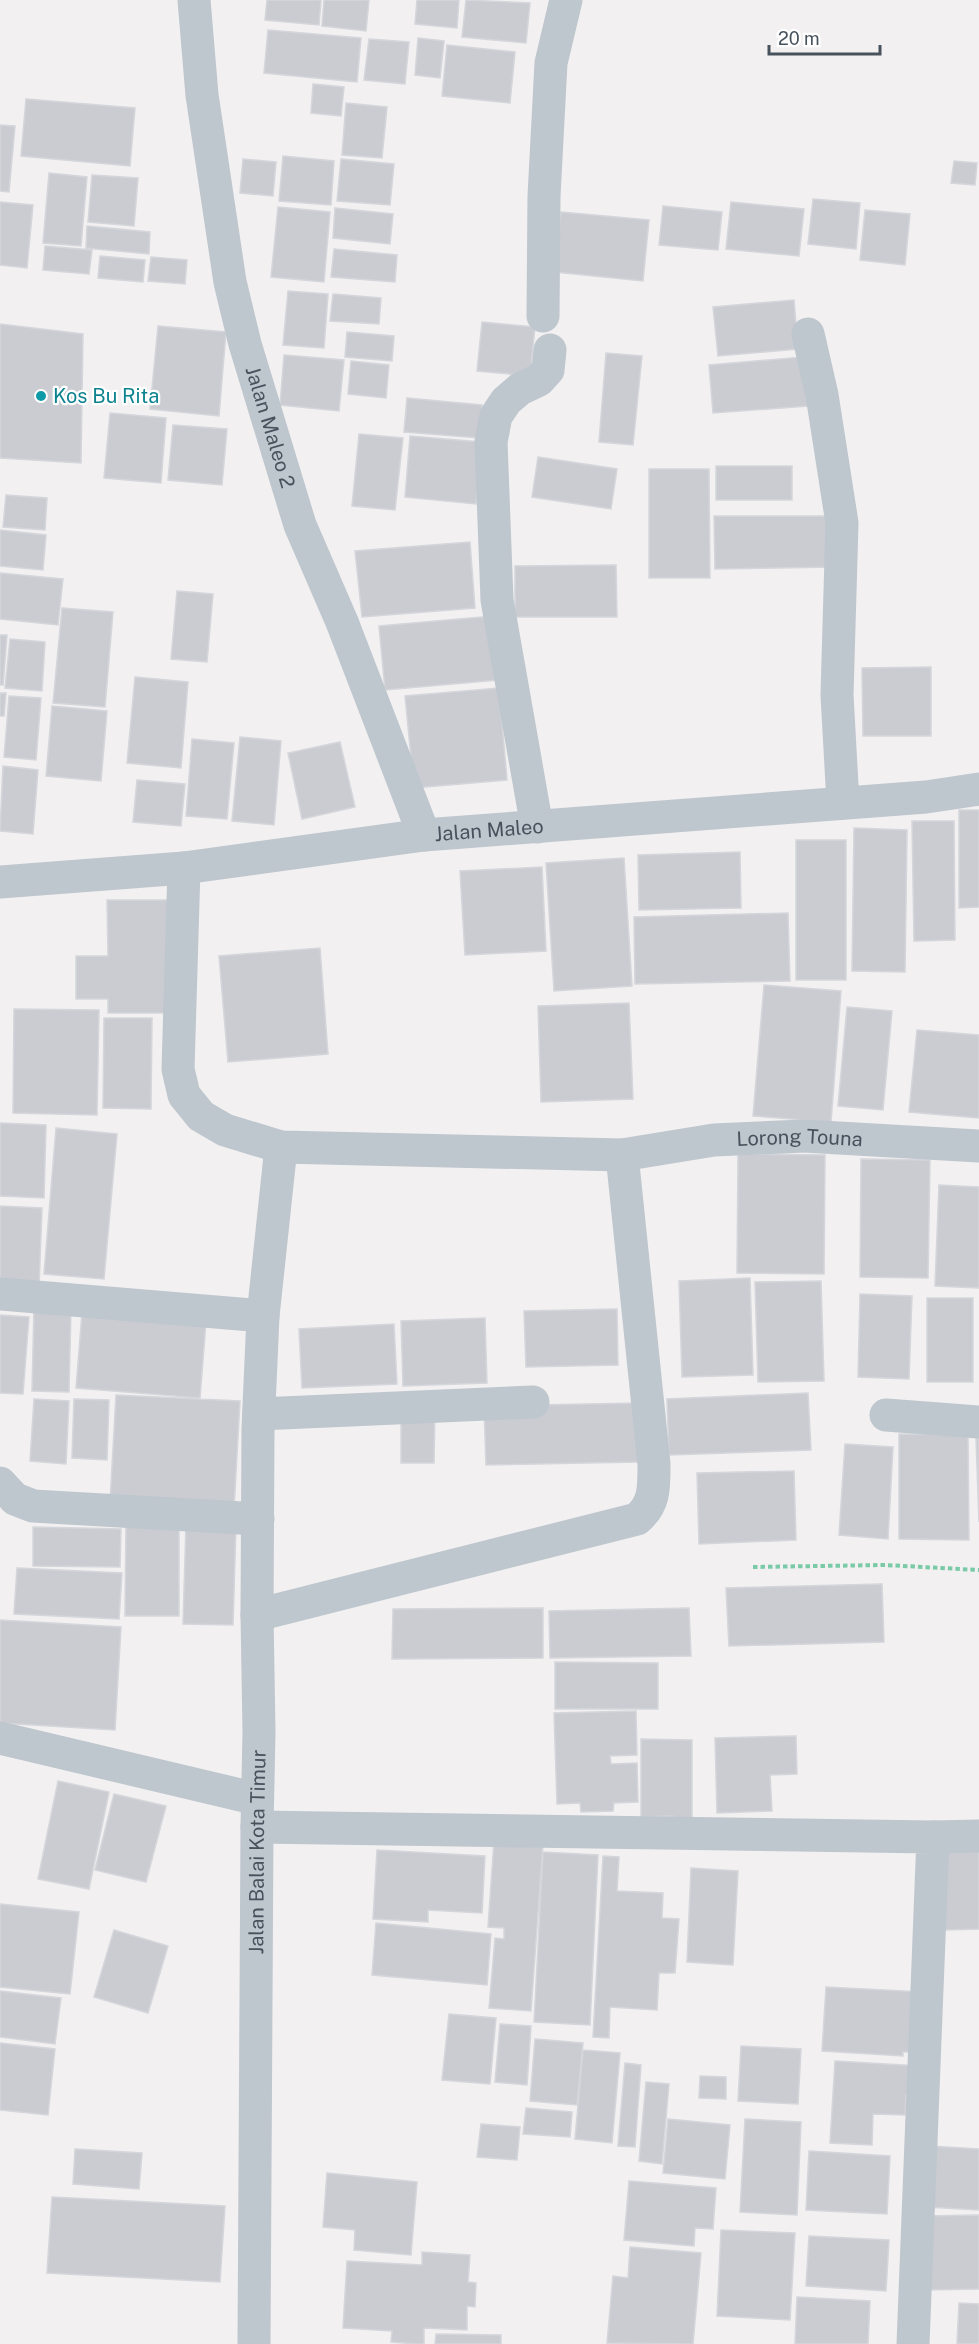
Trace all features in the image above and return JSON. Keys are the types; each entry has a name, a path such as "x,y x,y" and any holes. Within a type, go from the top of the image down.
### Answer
{"street":[{"name":"Jalan Maleo 2","path":"194,0 202,95 230,282 245,344 300,525 342,622 424,834"},
{"path":"543,316 544,196 551,63 566,0"},
{"path":"808,334 822,395 842,523 837,695 843,803"},
{"path":"537,827 497,600 491,442 496,416 506,401 520,389 539,380 549,370 550,351"},
{"name":"Jalan Maleo","path":"0,882 184,868 424,834 926,797 979,789"},
{"name":"Lorong Touna","path":"184,868 178,1070 184,1095 201,1116 225,1130 281,1147 622,1155 693,1143 758,1137 804,1136 979,1146"},
{"name":"Jalan Balai Kota Timur","path":"254,2344 259,1414 263,1316 281,1147"},
{"path":"257,1615 637,1519 648,1508 654,1489 654,1464 622,1155"},
{"path":"0,1294 263,1316"},
{"path":"259,1414 533,1402"},
{"path":"886,1415 979,1422"},
{"path":"0,1483 15,1499 33,1506 258,1519"},
{"path":"0,1738 257,1813 933,1837 979,1836"},
{"path":"913,2344 933,1837"}],"path":[{"path":"753,1567 885,1565 979,1570"}],"building":[{"path":"267,0 321,0 319,25 265,20"},
{"path":"324,0 369,0 366,31 322,26"},
{"path":"417,0 459,0 457,28 415,24"},
{"path":"466,0 530,3 526,43 462,37"},
{"path":"268,30 361,38 357,82 264,73"},
{"path":"418,38 444,41 440,78 415,75"},
{"path":"369,39 409,42 405,84 364,80"},
{"path":"447,45 515,52 510,103 442,96"},
{"path":"313,84 344,87 341,116 311,113"},
{"path":"26,99 135,108 130,166 21,156"},
{"path":"346,103 387,107 382,158 342,155"},
{"path":"0,125 15,126 9,192 0,191"},
{"path":"283,156 334,161 331,205 279,201"},
{"path":"243,159 276,162 273,196 240,193"},
{"path":"341,159 394,164 390,205 337,201"},
{"path":"954,161 977,163 975,185 951,183"},
{"path":"49,173 87,177 81,246 43,243"},
{"path":"92,175 138,178 134,226 88,222"},
{"path":"813,199 860,203 856,249 808,244"},
{"path":"0,202 33,205 27,268 0,265"},
{"path":"731,202 804,209 799,256 726,249"},
{"path":"663,206 722,212 718,250 659,245"},
{"path":"278,207 330,212 324,282 271,277"},
{"path":"335,208 393,214 390,244 333,238"},
{"path":"865,210 910,214 905,265 860,260"},
{"path":"561,212 649,220 643,281 555,272"},
{"path":"87,226 150,232 149,254 86,248"},
{"path":"45,246 92,250 89,274 43,270"},
{"path":"334,249 397,255 395,282 331,277"},
{"path":"100,256 145,260 143,282 98,278"},
{"path":"151,257 187,260 185,284 148,281"},
{"path":"288,291 328,294 324,348 283,345"},
{"path":"333,294 381,298 379,324 330,321"},
{"path":"794,300 798,349 718,356 713,307"},
{"path":"482,322 535,327 530,376 477,371"},
{"name":"Kos Bu Rita","path":"0,324 83,334 81,463 0,458"},
{"path":"158,326 226,332 219,416 150,409"},
{"path":"347,332 394,336 392,361 345,357"},
{"path":"606,353 642,356 633,445 599,442"},
{"path":"284,355 344,360 339,411 280,405"},
{"path":"804,357 808,406 713,413 709,365"},
{"path":"351,361 389,365 386,398 348,394"},
{"path":"407,398 482,405 480,438 404,432"},
{"path":"110,413 166,418 161,483 104,478"},
{"path":"173,425 227,429 222,485 168,480"},
{"path":"359,434 403,438 395,510 352,506"},
{"path":"410,436 481,442 476,504 405,497"},
{"path":"538,457 617,469 611,509 532,497"},
{"path":"716,466 792,466 792,500 716,500"},
{"path":"649,469 709,469 710,578 649,578"},
{"path":"6,495 47,498 45,530 3,527"},
{"path":"714,516 834,516 834,567 715,569"},
{"path":"0,530 46,535 43,570 0,566"},
{"path":"470,542 475,608 362,617 355,551"},
{"path":"616,565 617,617 515,617 515,566"},
{"path":"0,573 63,579 58,625 0,619"},
{"path":"177,591 213,594 207,662 171,659"},
{"path":"62,608 113,612 105,707 53,703"},
{"path":"493,616 498,680 385,690 379,626"},
{"path":"0,635 7,635 3,685 0,685"},
{"path":"10,639 45,642 42,691 5,688"},
{"path":"931,667 931,736 863,736 862,668"},
{"path":"135,677 188,682 181,768 127,763"},
{"path":"499,688 507,780 414,788 405,696"},
{"path":"0,693 6,693 4,716 0,716"},
{"path":"9,696 41,698 36,760 4,757"},
{"path":"52,706 107,711 101,781 46,776"},
{"path":"240,737 281,741 274,825 232,821"},
{"path":"192,739 234,743 227,819 186,816"},
{"path":"340,742 355,807 302,819 288,753"},
{"path":"3,766 38,770 33,834 0,831"},
{"path":"137,780 185,784 181,826 133,822"},
{"path":"959,810 979,810 979,907 959,908"},
{"path":"912,821 954,821 955,940 914,941"},
{"path":"854,828 907,830 905,972 852,971"},
{"path":"796,840 846,840 846,980 796,980"},
{"path":"740,852 741,908 639,910 638,855"},
{"path":"624,858 632,986 554,991 546,863"},
{"path":"542,867 546,951 465,955 460,871"},
{"path":"107,900 172,900 172,1013 108,1013 108,999 76,999 76,956 108,956"},
{"path":"788,913 790,981 635,984 634,917"},
{"path":"320,948 328,1054 228,1062 219,956"},
{"path":"764,985 841,991 831,1122 753,1116"},
{"path":"629,1003 633,1099 541,1102 538,1006"},
{"path":"847,1007 892,1011 883,1110 838,1106"},
{"path":"14,1009 99,1010 97,1115 13,1113"},
{"path":"104,1018 152,1018 151,1109 103,1108"},
{"path":"917,1030 979,1035 979,1118 909,1112"},
{"path":"0,1123 46,1125 44,1198 0,1196"},
{"path":"56,1128 117,1134 104,1279 44,1274"},
{"path":"738,1154 825,1155 824,1274 737,1273"},
{"path":"861,1159 930,1160 928,1278 860,1277"},
{"path":"939,1185 979,1187 979,1288 935,1286"},
{"path":"0,1206 42,1208 39,1288 0,1286"},
{"path":"750,1278 753,1375 682,1377 679,1281"},
{"path":"821,1281 824,1381 758,1382 755,1282"},
{"path":"860,1294 912,1296 909,1379 858,1377"},
{"path":"927,1298 973,1298 973,1382 927,1382"},
{"path":"34,1307 71,1308 69,1392 32,1391"},
{"path":"617,1309 618,1365 526,1367 524,1311"},
{"path":"82,1313 206,1322 200,1398 76,1388"},
{"path":"0,1315 29,1317 23,1394 0,1393"},
{"path":"485,1318 487,1383 403,1386 401,1321"},
{"path":"394,1324 397,1384 302,1388 299,1329"},
{"path":"808,1393 811,1450 669,1455 667,1399"},
{"path":"116,1395 240,1401 234,1509 110,1502"},
{"path":"34,1399 69,1401 66,1464 30,1461"},
{"path":"74,1399 109,1400 107,1460 72,1458"},
{"path":"638,1403 639,1462 486,1465 484,1406"},
{"path":"401,1405 435,1405 434,1463 401,1463"},
{"path":"899,1434 968,1435 969,1540 899,1539"},
{"path":"976,1438 979,1438 979,1522"},
{"path":"845,1444 893,1447 888,1539 839,1535"},
{"path":"794,1471 796,1540 699,1544 697,1473"},
{"path":"126,1523 179,1524 179,1616 125,1616"},
{"path":"186,1523 236,1525 233,1625 183,1624"},
{"path":"33,1527 121,1529 120,1567 33,1566"},
{"path":"17,1568 122,1573 119,1619 14,1614"},
{"path":"882,1584 884,1642 729,1646 726,1588"},
{"path":"543,1608 543,1658 392,1659 393,1609"},
{"path":"689,1608 691,1656 550,1658 549,1611"},
{"path":"0,1620 121,1627 115,1730 0,1723"},
{"path":"555,1662 658,1663 658,1709 555,1709"},
{"path":"636,1711 637,1755 610,1756 611,1764 637,1763 638,1802 614,1803 613,1811 581,1812 580,1803 557,1804 554,1713"},
{"path":"796,1736 797,1774 770,1775 772,1811 717,1813 715,1738"},
{"path":"641,1739 692,1740 692,1825 672,1824 673,1816 641,1817"},
{"path":"58,1781 109,1792 89,1889 38,1879"},
{"path":"114,1794 166,1806 146,1882 95,1870"},
{"path":"494,1841 543,1844 531,2011 489,2008 495,1938 504,1939 504,1928 488,1927"},
{"path":"979,1848 979,1929 945,1930 943,1849"},
{"path":"377,1850 485,1856 482,1913 428,1910 428,1922 373,1919"},
{"path":"543,1852 598,1855 590,2025 534,2022"},
{"path":"603,1856 619,1857 617,1891 663,1893 662,1918 679,1919 675,1973 659,1973 657,2010 610,2007 609,2038 593,2037"},
{"path":"691,1868 738,1871 733,1965 687,1962"},
{"path":"0,1904 79,1912 70,1994 0,1987"},
{"path":"376,1923 491,1934 487,1985 372,1975"},
{"path":"114,1930 168,1946 148,2013 94,1997"},
{"path":"826,1987 922,1992 910,2052 903,2052 903,2056 822,2051"},
{"path":"0,1991 61,1998 55,2044 0,2037"},
{"path":"449,2014 496,2018 490,2084 442,2080"},
{"path":"500,2024 531,2026 527,2085 495,2082"},
{"path":"535,2039 583,2043 577,2105 530,2101"},
{"path":"0,2043 55,2049 48,2115 0,2110"},
{"path":"741,2046 801,2049 798,2104 738,2101"},
{"path":"583,2050 620,2053 612,2143 575,2139"},
{"path":"835,2061 920,2066 919,2095 906,2095 905,2115 873,2114 872,2145 830,2143"},
{"path":"625,2063 641,2065 635,2147 618,2146"},
{"path":"700,2076 726,2077 726,2099 699,2098"},
{"path":"646,2082 669,2084 662,2164 639,2161"},
{"path":"526,2108 572,2112 570,2137 523,2134"},
{"path":"668,2119 730,2125 725,2179 663,2173"},
{"path":"745,2119 801,2122 797,2215 740,2212"},
{"path":"481,2124 520,2127 517,2160 477,2157"},
{"path":"930,2146 979,2149 979,2210 926,2207"},
{"path":"75,2149 142,2153 139,2189 73,2184"},
{"path":"809,2151 890,2156 887,2214 806,2210"},
{"path":"327,2173 417,2182 411,2255 354,2250 355,2230 323,2227"},
{"path":"629,2181 716,2188 713,2229 695,2228 694,2246 624,2240"},
{"path":"52,2197 225,2206 220,2282 47,2273"},
{"path":"979,2215 979,2289 925,2290 924,2216"},
{"path":"721,2230 795,2233 790,2320 717,2316"},
{"path":"809,2236 889,2240 886,2291 806,2286"},
{"path":"630,2247 701,2253 693,2344 607,2343 613,2276 628,2278"},
{"path":"422,2252 470,2255 468,2282 476,2283 475,2307 467,2306 467,2330 424,2328 424,2344 417,2344 391,2342 392,2331 343,2328 347,2261 422,2265"},
{"path":"797,2297 870,2301 868,2344 795,2344"},
{"path":"959,2303 979,2304 979,2344 957,2344"},
{"path":"436,2334 501,2335 501,2344 435,2344"}],"place":[{"name":"Kos Bu Rita","path":"41,396"}]}
